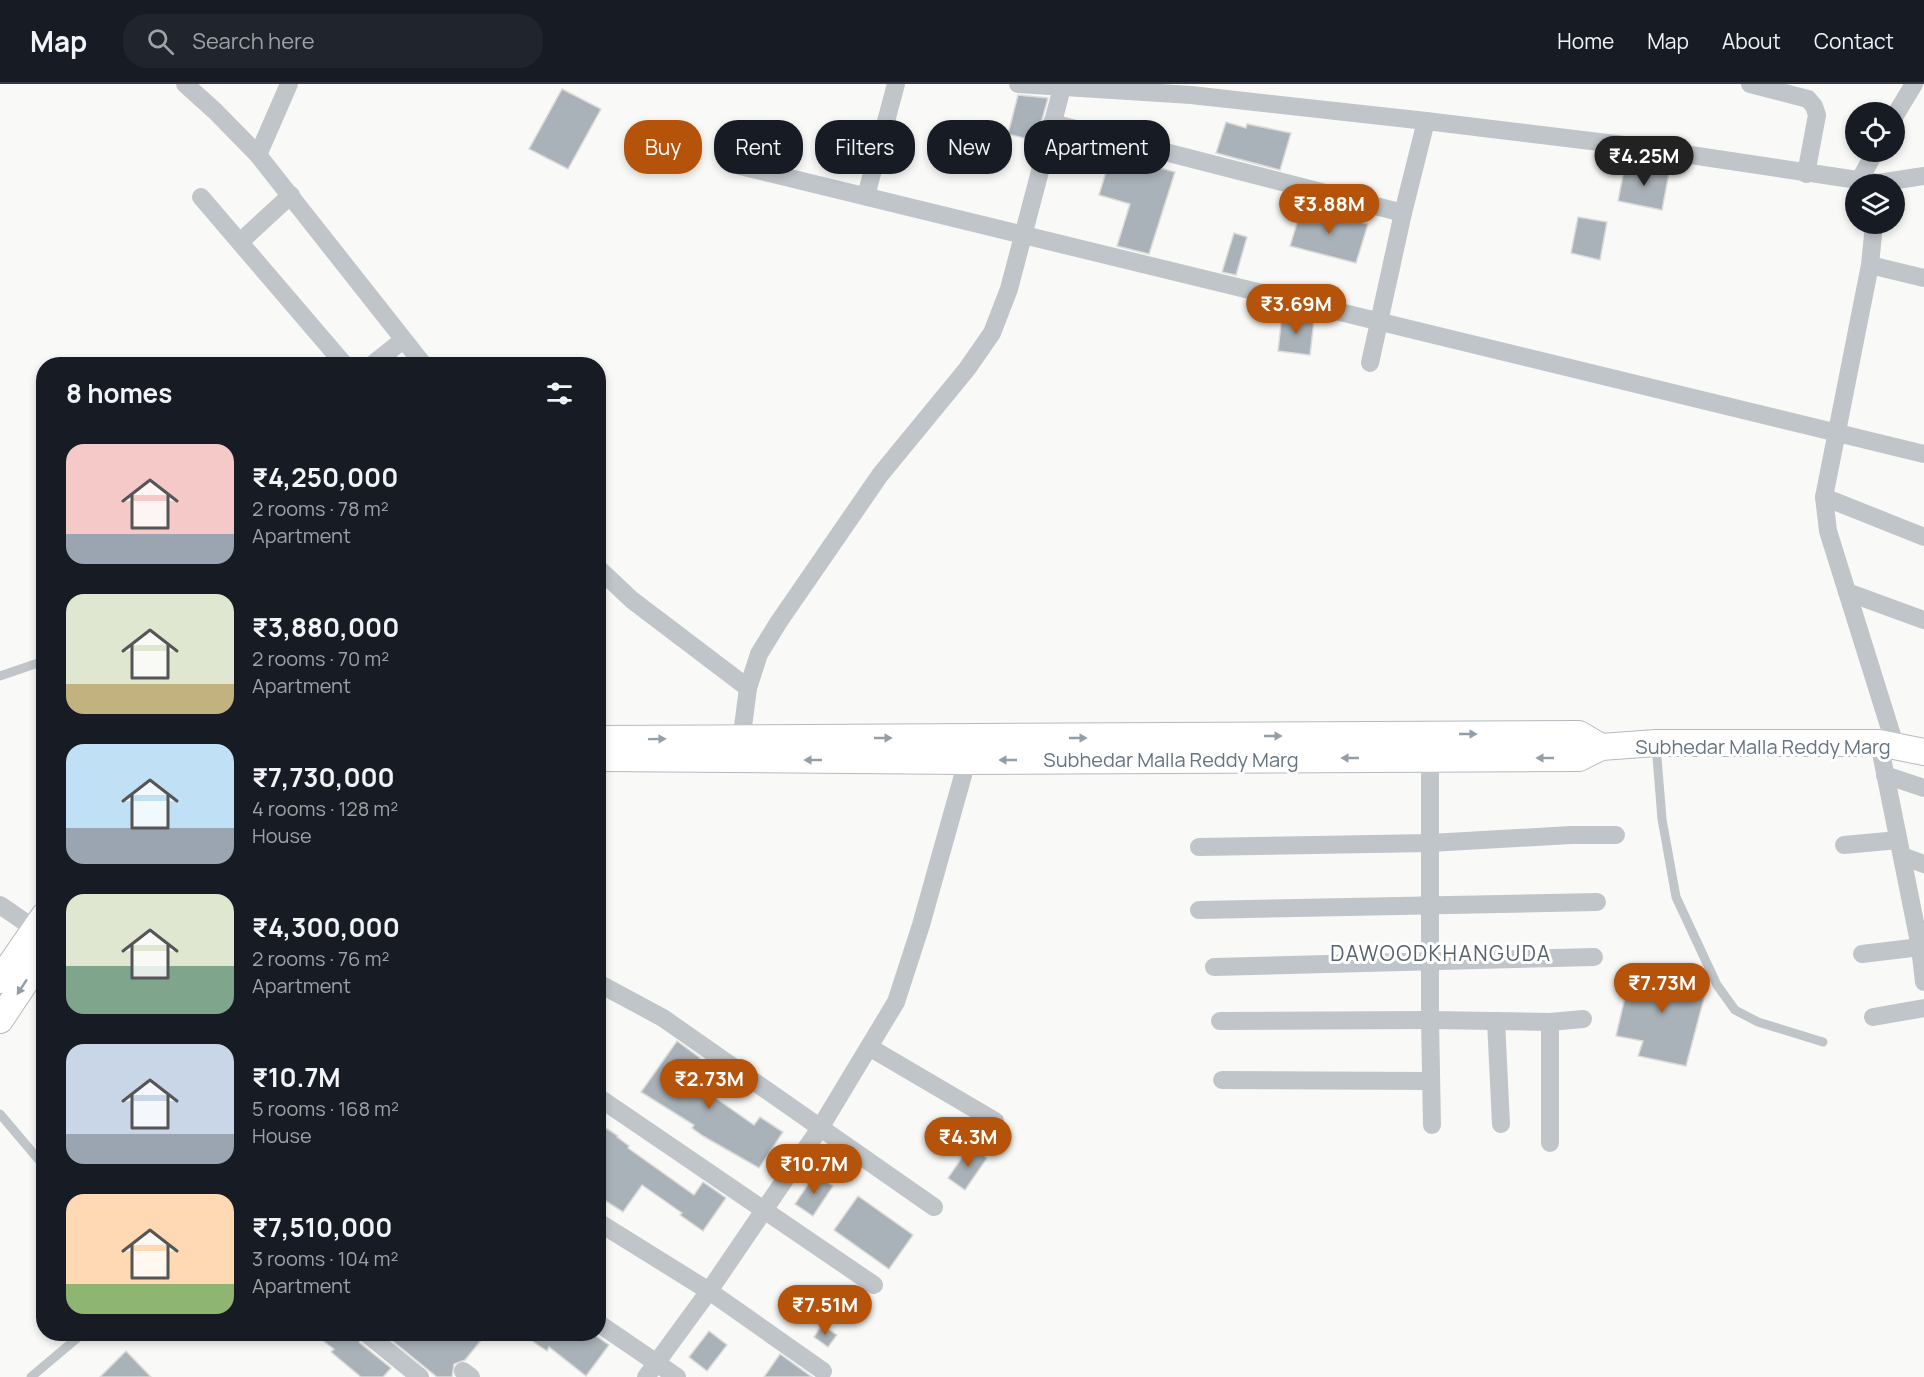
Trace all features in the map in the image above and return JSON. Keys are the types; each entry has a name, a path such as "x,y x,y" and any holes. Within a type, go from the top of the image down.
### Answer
{"main road":[{"name":"Subhedar Malla Reddy Marg","path":"740,748 985,738 1579,734 1601,747"},
{"path":"606,740 740,748"},
{"name":"Subhedar Malla Reddy Marg","path":"740,748 967,761 1579,758 1601,747 1656,742 1887,744 1924,752"},
{"path":"606,757 740,748"},
{"path":"0,980 36,926"},
{"path":"0,1020 36,966"}],"street":[{"path":"184,84 215,111 258,155 417,357"},
{"path":"258,155 289,84"},
{"path":"866,196 896,84"},
{"path":"1018,84 1192,90 1624,145 1845,179"},
{"path":"1750,84 1808,99 1814,106 1817,116 1806,174"},
{"path":"1903,102 1914,84"},
{"path":"1053,120 1062,86"},
{"path":"1370,363 1402,213 1426,121"},
{"path":"1170,153 1402,213"},
{"path":"774,174 1924,454"},
{"path":"740,748 748,688 759,654 880,475 967,369 992,333 1009,289 1039,174"},
{"path":"1905,179 1924,176"},
{"path":"240,242 291,195"},
{"path":"201,197 338,357"},
{"path":"1873,234 1870,265 1824,497 1828,531 1847,592 1887,744 1885,775 1900,848 1917,902 1924,982"},
{"path":"1870,265 1924,278"},
{"path":"382,357 403,340"},
{"path":"1824,497 1924,537"},
{"path":"606,576 632,600 748,688"},
{"path":"1847,592 1924,620"},
{"path":"1430,757 1432,1125"},
{"path":"652,1370 820,1128 896,1002 921,925 967,761"},
{"path":"1885,775 1924,788"},
{"path":"1199,847 1430,843 1571,835 1616,835"},
{"path":"1844,845 1900,848 1924,864"},
{"path":"1199,910 1597,902"},
{"path":"0,905 36,921"},
{"path":"1862,954 1920,946"},
{"path":"1214,967 1594,957"},
{"path":"606,987 663,1017 934,1208"},
{"path":"1873,1017 1924,1008"},
{"path":"1220,1021 1550,1022 1583,1019"},
{"path":"1496,1021 1501,1124"},
{"path":"1550,1022 1550,1143"},
{"path":"869,1047 995,1121"},
{"path":"1222,1080 1431,1081"},
{"path":"606,1102 874,1285"},
{"path":"606,1227 709,1291 822,1371"},
{"path":"606,1330 652,1370 676,1377"},
{"path":"376,1341 420,1377"}],"lane":[{"path":"0,676 36,664"},
{"path":"1656,742 1662,819 1676,897 1717,985 1735,1010 1758,1022 1823,1042"},
{"path":"0,1114 36,1157"},
{"path":"31,1377 74,1341"}],"building":[{"path":"562,89 601,109 568,169 529,149"},
{"path":"1018,95 1048,98 1042,120 1024,120 1024,138 1012,135 1012,120"},
{"path":"1226,122 1246,128 1247,124 1291,133 1280,170 1216,153"},
{"path":"1625,165 1669,173 1662,210 1618,201"},
{"path":"1170,171 1175,172 1149,254 1117,246 1130,204 1099,195 1105,174 1170,174"},
{"path":"1302,207 1368,224 1356,263 1290,246"},
{"path":"1578,217 1607,222 1600,260 1571,253"},
{"path":"1234,233 1247,237 1236,275 1222,272"},
{"path":"1282,316 1314,320 1310,355 1278,351"},
{"path":"1632,967 1708,983 1686,1066 1638,1056 1643,1041 1616,1036"},
{"path":"677,1041 700,1058 684,1081 712,1100 714,1097 754,1125 760,1117 783,1132 759,1168 703,1136 692,1128 694,1125 641,1092"},
{"path":"606,1128 618,1136 629,1146 628,1148 694,1195 703,1182 726,1198 703,1231 642,1185 623,1212 606,1201"},
{"path":"970,1146 987,1158 965,1190 948,1178"},
{"path":"815,1174 833,1186 813,1216 795,1204"},
{"path":"858,1196 913,1235 889,1269 834,1230"},
{"path":"822,1325 837,1335 828,1347 814,1337"},
{"path":"709,1331 727,1345 707,1371 689,1357"},
{"path":"323,1341 359,1341 391,1368 383,1377 361,1377 331,1352 334,1349"},
{"path":"393,1341 480,1341 465,1360 454,1364 452,1377 437,1377"},
{"path":"532,1341 603,1341 609,1345 586,1376 549,1347 547,1351"},
{"path":"126,1351 151,1377 100,1377"},
{"path":"780,1354 812,1377 764,1377"}],"district":[{"name":"DAWOODKHANGUDA","path":"1441,953"}]}
